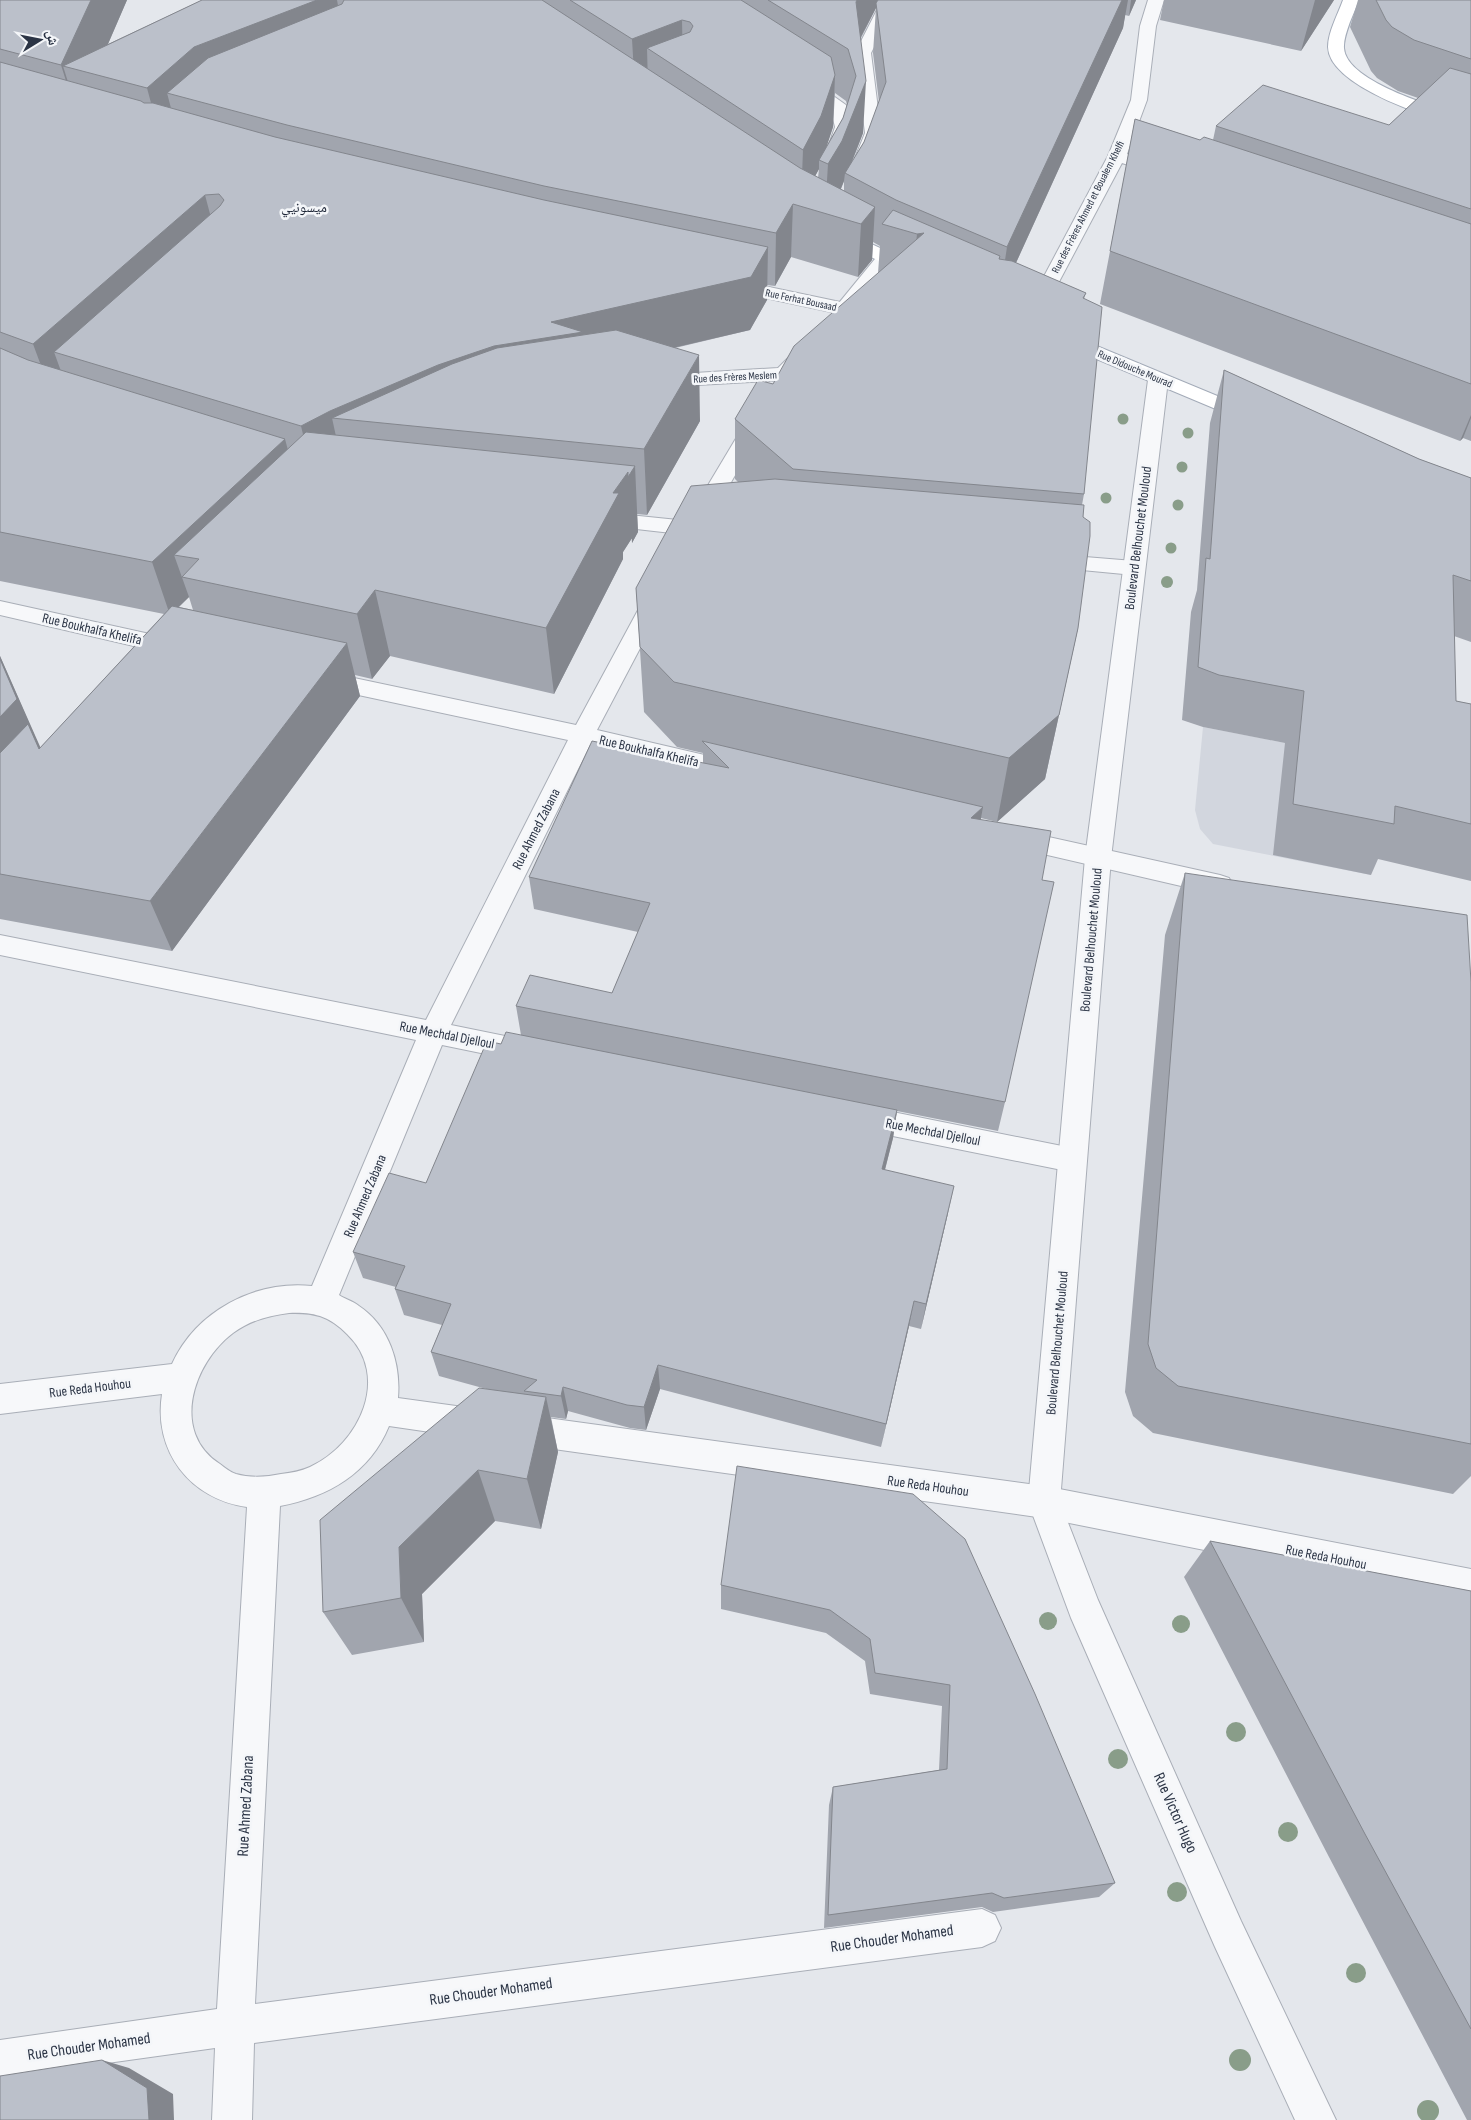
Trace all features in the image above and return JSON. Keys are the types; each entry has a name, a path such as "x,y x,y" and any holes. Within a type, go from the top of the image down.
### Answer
{"main road":[{"path":"1351,0 1336,47 1338,59 1350,72 1377,90 1471,124"},
{"path":"829,223 886,258 930,278"},
{"name":"Rue Didouche Mourad","path":"1033,325 1158,380 1269,424"}],"street":[{"path":"857,177 873,133 864,70 864,53 890,0"},
{"name":"Rue des Frères Ahmed et Boualem Khelfi","path":"1033,325 1117,156 1139,100 1148,26 1156,0"},
{"path":"1129,22 1148,26"},
{"path":"788,72 838,105 843,127 830,169"},
{"path":"1117,156 1182,178"},
{"name":"Rue des Frères Meslem","path":"642,384 661,381 774,391 886,258"},
{"name":"Rue Ferhat Bousaad","path":"711,280 845,309"},
{"name":"Boulevard Belhouchet Mouloud","path":"1044,1502 1098,858 1158,380"},
{"path":"679,554 774,391"},
{"path":"584,517 722,531"},
{"path":"1026,559 1134,568"},
{"name":"Rue Ahmed Zabana","path":"321,1301 433,1033 583,735 665,580"},
{"name":"Rue Boukhalfa Khelifa","path":"0,608 195,652"},
{"name":"Rue Boukhalfa Khelifa","path":"302,675 583,735 748,774"},
{"path":"991,832 1242,890"},
{"name":"Rue Mechdal Djelloul","path":"0,945 549,1056"},
{"name":"Rue Mechdal Djelloul","path":"830,1112 1072,1160"},
{"path":"289,1299 321,1301 346,1312 367,1330 380,1353 385,1381 380,1410 364,1442 336,1469 301,1487 264,1493 228,1487 199,1469 181,1443 175,1410 180,1377 198,1347 223,1323 231,1318 254,1306 289,1299"},
{"name":"Rue Reda Houhou","path":"0,1399 180,1377"},
{"name":"Rue Reda Houhou","path":"380,1410 1044,1502 1471,1586"},
{"name":"Rue Ahmed Zabana","path":"232,2120 234,2026 264,1493"},
{"name":"Rue Victor Hugo","path":"1044,1502 1095,1634 1228,1934 1316,2120"},
{"name":"Rue Chouder Mohamed","path":"0,2059 234,2026 982,1928"}],"shaded area":[{"path":"1203,727 1374,760 1371,875 1213,844 1200,829 1195,810"}],"building":[{"path":"0,0 91,0 61,65 0,49"},
{"path":"202,0 317,0 194,47 147,88 63,66"},
{"path":"344,0 542,0 800,168 875,207 861,224 793,204 776,233 544,186 287,125 167,93 208,58 342,4"},
{"path":"570,0 741,0 831,57 835,75 821,116 803,150 647,48 690,32 693,26 690,22 682,20 632,39"},
{"path":"768,0 857,0 866,81 842,141 828,164 819,160 843,118 856,76 848,49"},
{"path":"878,0 1122,0 1007,247 896,200 845,173 864,142 886,82 876,3"},
{"path":"1376,0 1471,0 1471,59 1414,40 1392,27 1386,20"},
{"path":"0,62 144,103 153,103 275,137 544,200 768,247 751,277 551,322 583,332 494,346 438,365 330,411 301,426 54,352 220,206 224,200 219,194 205,195 33,344 0,332"},
{"path":"1450,68 1471,74 1471,209 1216,126 1263,85 1389,125"},
{"path":"1135,119 1200,140 1204,137 1471,224 1471,384 1110,251"},
{"path":"893,210 1000,256 999,259 1012,261 1086,293 1083,298 1102,307 1084,494 793,469 735,419 758,380 773,384 794,346 924,233 917,234 882,224"},
{"path":"616,330 699,355 644,449 332,418 452,364 497,348"},
{"path":"0,348 28,360 285,439 152,562 0,532"},
{"path":"1224,370 1419,459 1471,478 1471,581 1453,575 1456,701 1471,704 1471,824 1395,806 1394,824 1293,804 1304,691 1219,675 1198,667 1206,558 1210,559"},
{"path":"306,432 635,466 628,477 628,472 613,493 619,493 546,628 375,590 357,614 182,577 199,559 174,555"},
{"path":"775,479 1084,505 1083,517 1090,522 1090,536 1078,628 1059,715 1009,758 674,682 640,647 636,588 691,486"},
{"path":"172,606 347,643 150,901 0,874 0,753 28,724 39,749"},
{"path":"0,659 17,699 0,717"},
{"path":"592,741 729,768 702,741 983,807 971,818 1051,831 1042,880 1054,882 1005,1102 516,1006 530,975 612,993 650,903 529,877"},
{"path":"1185,873 1467,915 1471,982 1471,1444 1178,1386 1156,1368 1148,1344"},
{"path":"506,1032 897,1110 882,1169 954,1186 926,1304 914,1301 886,1424 658,1365 644,1407 627,1405 563,1387 561,1396 524,1391 537,1380 431,1352 451,1304 395,1289 405,1266 353,1252 389,1173 426,1183 487,1041 501,1044"},
{"path":"479,1388 546,1397 527,1479 478,1470 399,1547 401,1598 323,1612 320,1520"},
{"path":"737,1466 913,1494 965,1539 1035,1694 1115,1883 1004,1898 992,1893 828,1915 833,1787 947,1769 950,1685 875,1673 870,1639 830,1610 721,1585"},
{"path":"1210,1541 1471,1591 1471,2029 1365,1834"},
{"path":"102,2060 147,2088 149,2120 0,2120 0,2076"}],"district":[{"name":"ميسونيي","path":"304,207"}]}
